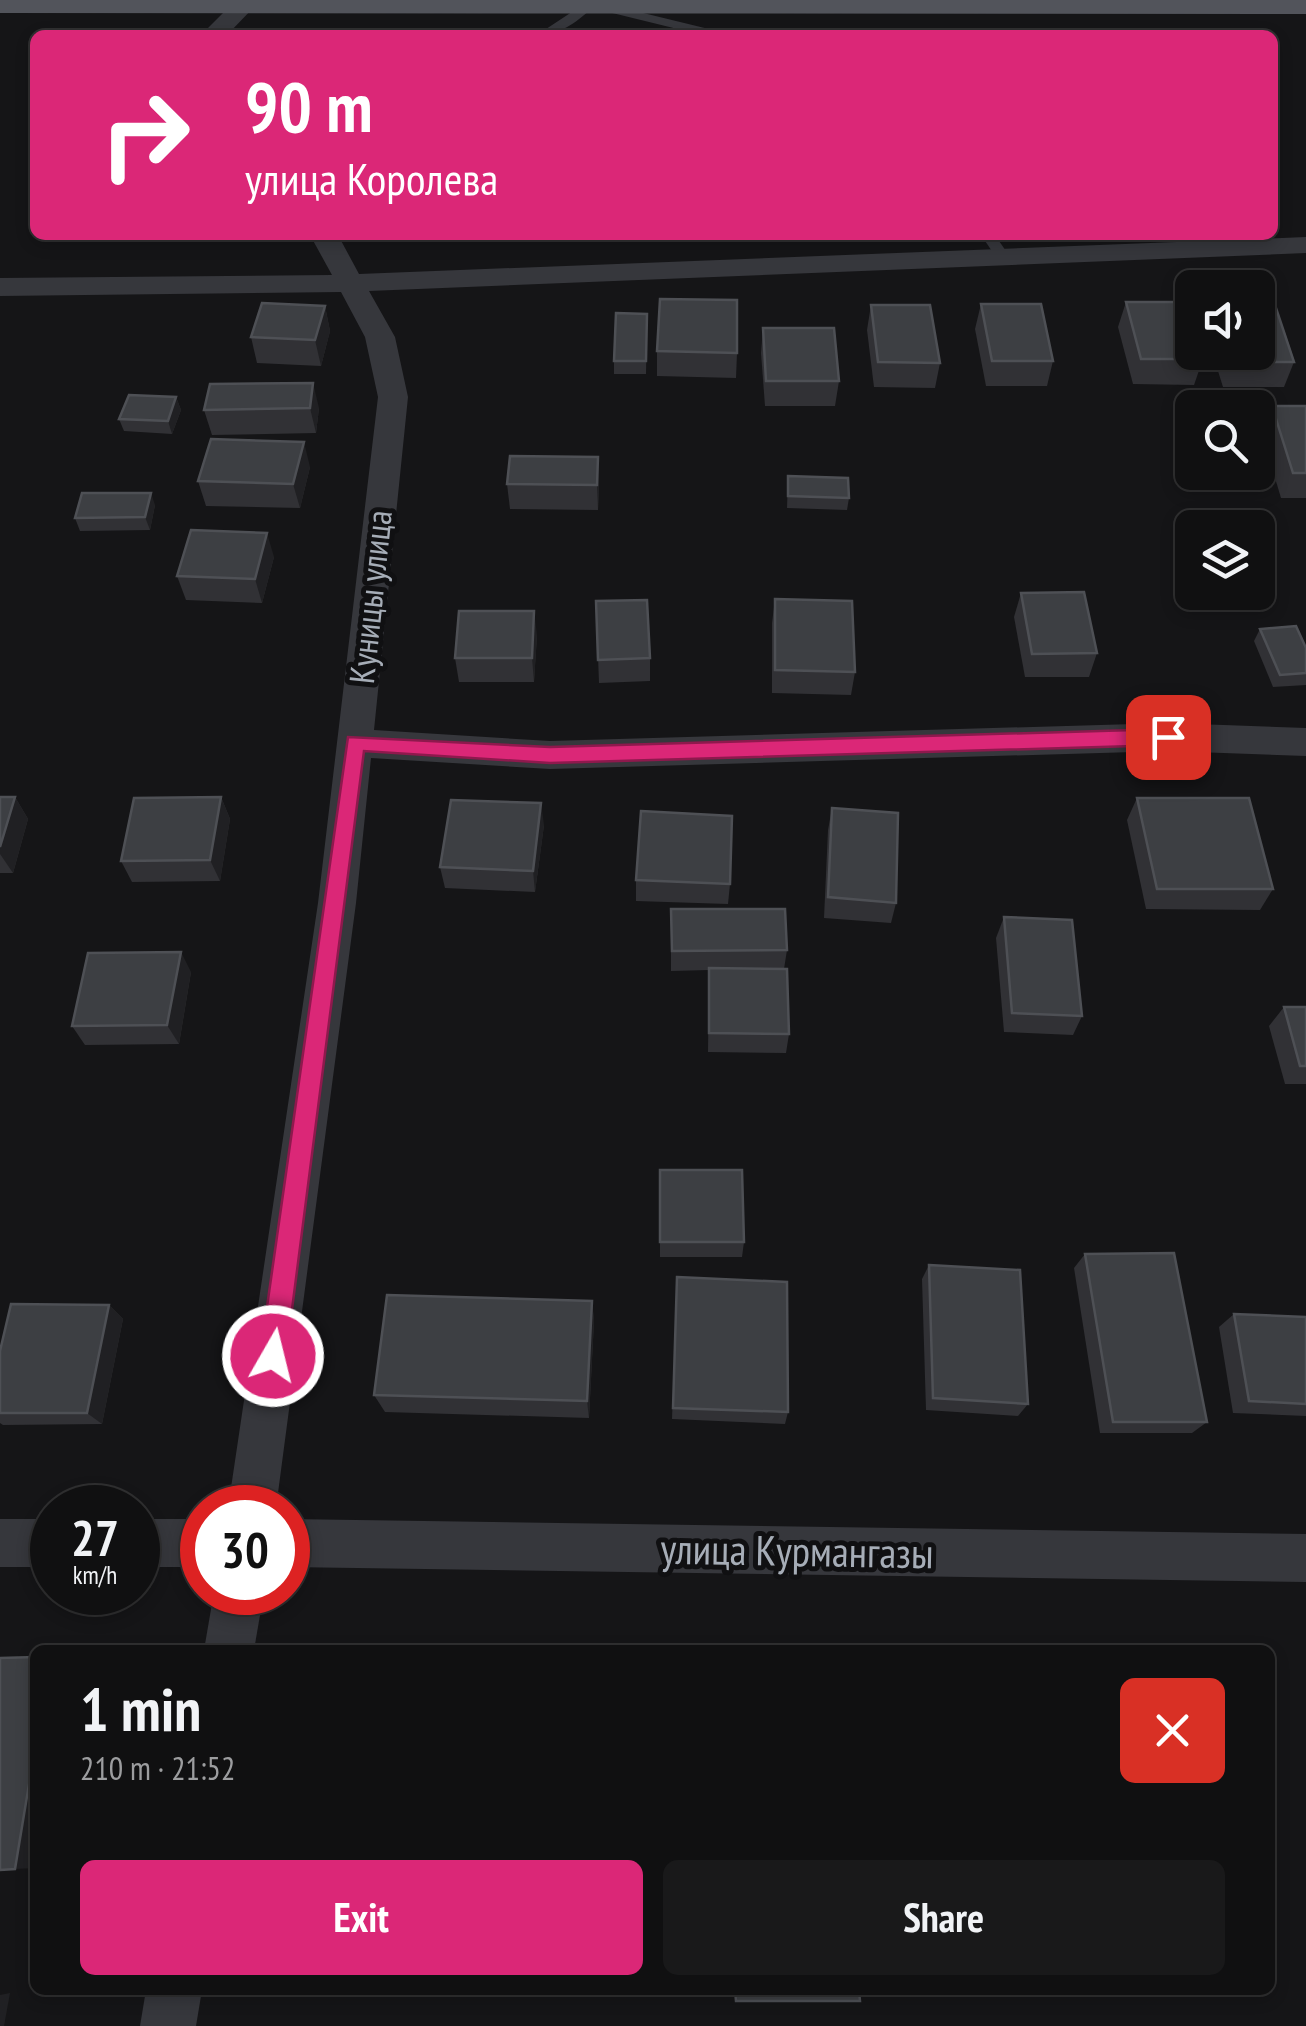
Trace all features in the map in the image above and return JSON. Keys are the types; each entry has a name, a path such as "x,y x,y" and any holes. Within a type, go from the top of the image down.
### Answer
{"main road":[{"path":"0,4 1306,4"}],"street":[{"path":"218,30 246,4"},
{"name":"Куницы улица","path":"255,1485 337,903 393,397 380,338 327,240"},
{"path":"0,288 351,283 996,246 1306,246"},
{"path":"355,743 550,755 1168,737 1306,742"},
{"path":"0,1543 30,1543"},
{"name":"улица Курмангазы","path":"310,1543 1306,1558"},
{"path":"230,1645 235,1615"},
{"path":"168,2026 173,1995"}],"lane":[{"path":"552,30 590,4 697,30"}],"building":[{"path":"660,299 737,300 737,353 657,351"},
{"path":"1126,302 1175,302 1175,359 1141,359"},
{"path":"262,303 325,306 315,340 251,337"},
{"path":"981,304 1041,304 1053,361 992,361"},
{"path":"871,305 930,305 940,363 878,362"},
{"path":"1275,305 1294,362 1275,362"},
{"path":"616,313 647,314 646,361 614,361"},
{"path":"763,328 834,328 839,381 766,381"},
{"path":"313,383 310,408 204,410 210,384"},
{"path":"129,395 176,397 168,421 119,419"},
{"path":"1275,406 1306,406 1306,473 1293,473"},
{"path":"211,439 304,442 293,484 198,481"},
{"path":"510,456 598,457 597,485 507,484"},
{"path":"788,476 848,478 849,498 788,496"},
{"path":"82,493 151,493 145,517 75,518"},
{"path":"191,530 267,533 255,579 177,576"},
{"path":"1084,592 1097,653 1032,654 1021,593"},
{"path":"775,599 852,601 855,672 775,670"},
{"path":"647,600 650,658 598,660 596,601"},
{"path":"459,611 534,611 532,658 455,658"},
{"path":"1296,626 1306,648 1306,673 1280,675 1260,629"},
{"path":"0,797 15,797 0,847"},
{"path":"221,797 210,860 121,861 134,798"},
{"path":"1137,798 1249,798 1273,889 1157,889"},
{"path":"451,800 541,803 533,871 440,867"},
{"path":"832,808 898,813 896,903 828,897"},
{"path":"641,811 732,816 730,884 636,880"},
{"path":"671,909 785,909 787,950 672,951"},
{"path":"1004,917 1072,920 1082,1016 1012,1013"},
{"path":"181,952 167,1025 72,1026 88,953"},
{"path":"709,968 787,969 789,1034 709,1033"},
{"path":"1284,1007 1306,1007 1306,1066 1300,1066"},
{"path":"660,1170 742,1170 744,1242 660,1242"},
{"path":"1174,1253 1207,1422 1113,1422 1085,1254"},
{"path":"929,1265 1020,1270 1028,1404 933,1398"},
{"path":"677,1277 787,1282 788,1412 673,1408"},
{"path":"387,1295 592,1301 587,1401 374,1395"},
{"path":"11,1304 109,1305 87,1413 0,1413 0,1351"},
{"path":"1234,1314 1306,1317 1306,1404 1249,1401"},
{"path":"30,1657 30,1778 15,1869 0,1870 0,1658"},
{"path":"735,1995 859,1995 860,2001 736,2001"}],"route":[{"path":"273,1356 337,903 355,743 550,755 829,750 1168,737"}]}
